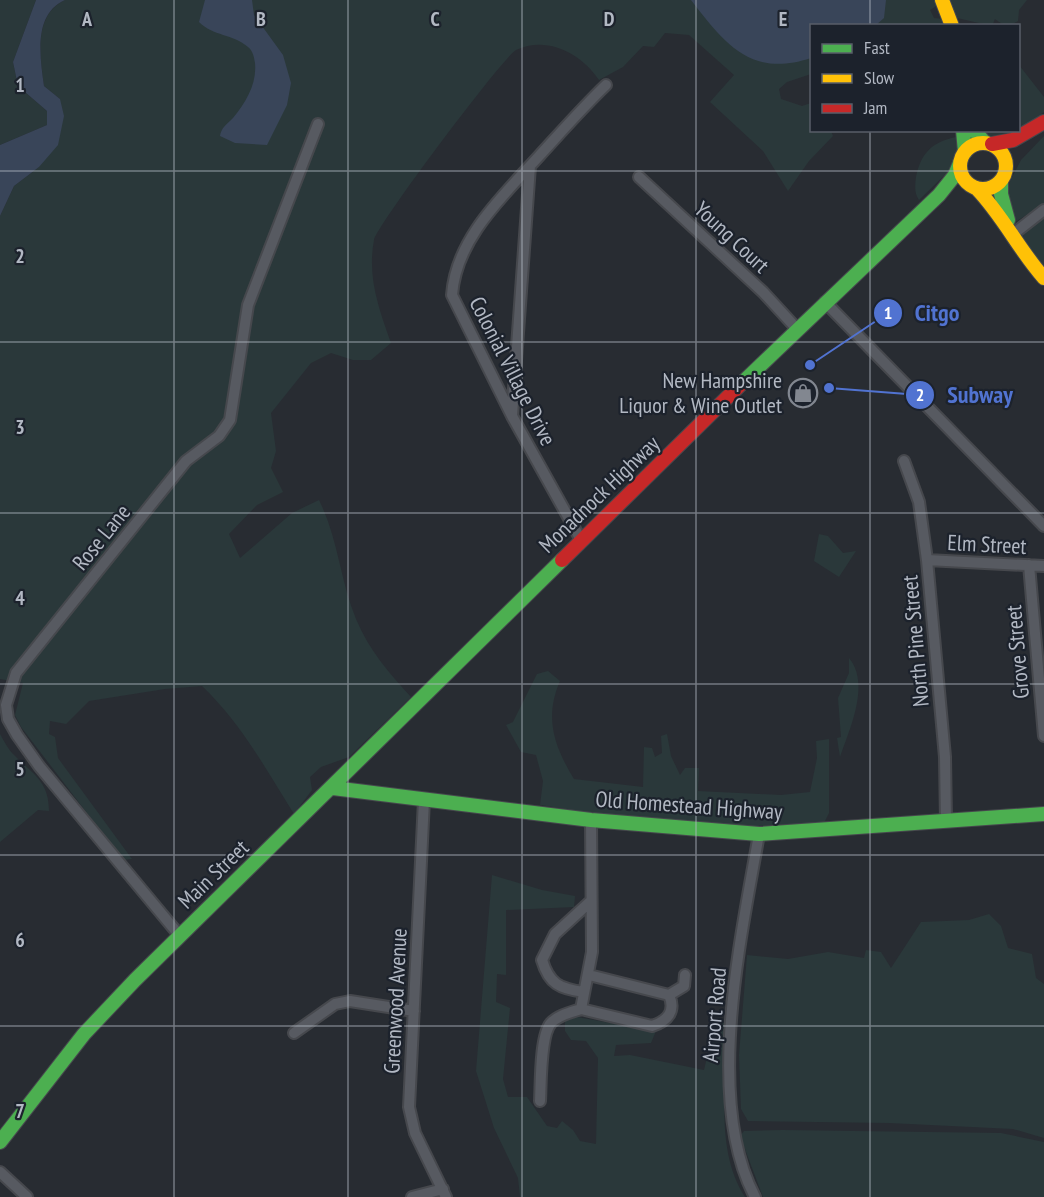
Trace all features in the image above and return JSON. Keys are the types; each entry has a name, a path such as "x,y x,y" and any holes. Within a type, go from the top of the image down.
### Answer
{"main road":[{"path":"942,0 951,24"},
{"path":"962,158 975,144 1003,144 1040,125"},
{"path":"939,195 962,188 992,188 1004,176 1040,125"},
{"path":"963,132 962,158 966,181 988,199 1033,268 1044,278"},
{"path":"976,132 1005,156 1002,202 1012,235"},
{"name":"Monadnock Highway","path":"470,650 796,329 939,195 955,175 962,158"},
{"name":"Main Street","path":"0,1142 84,1034 470,650"},
{"name":"Old Homestead Highway","path":"333,788 591,820 759,834 1044,814"}],"street":[{"name":"Colonial Village Drive","path":"581,540 512,416 452,295 453,276 467,246 494,206 606,85"},
{"name":"Rose Lane","path":"180,936 39,766 8,719 6,705 16,673 186,461 219,436 230,420 248,305 318,124"},
{"path":"512,416 530,166"},
{"name":"Young Court","path":"639,177 764,292 796,329"},
{"path":"1012,235 1044,210"},
{"path":"825,302 1044,526"},
{"name":"North Pine Street","path":"904,461 919,502 927,561 945,758 946,821"},
{"name":"Elm Street","path":"927,561 1044,566"},
{"name":"Grove Street","path":"1029,565 1044,736"},
{"name":"Greenwood Avenue","path":"424,800 408,1107 415,1132 445,1193"},
{"path":"581,1009 592,952 591,820"},
{"name":"Airport Road","path":"755,1197 742,1168 733,1128 728,1081 742,931 759,834"},
{"path":"584,992 562,990 554,984 542,960 555,934 591,901"},
{"path":"589,975 669,995 684,986 685,975"},
{"path":"540,1101 546,1033 551,1023 562,1015 581,1009 652,1026 663,1023 670,1015 673,1003 669,995"},
{"path":"294,1033 334,1004 350,1000 414,1011"},
{"path":"0,1172 27,1197"},
{"path":"412,1197 445,1193"}],"shaded area":[{"path":"0,0 36,0 13,62 18,86 47,111 47,125 0,145"},
{"path":"65,0 936,0 938,5 930,10 934,18 943,19 945,24 810,24 810,74 787,82 779,89 781,99 802,106 810,103 810,132 831,132 833,136 809,161 788,191 763,151 710,102 734,75 689,35 665,33 654,47 643,46 623,67 599,80 583,62 551,46 528,46 516,50 506,60 417,175 374,240 372,267 375,293 391,343 371,360 353,360 331,353 311,363 271,413 276,451 271,468 283,492 257,505 229,534 240,558 292,513 319,500 331,529 351,604 361,630 380,661 411,697 349,757 321,767 310,777 312,790 294,814 240,730 202,686 165,689 89,701 66,724 50,721 49,734 55,737 58,758 132,859 123,860 21,727 15,715 23,683 0,679 0,216 14,186 39,167 60,99 44,86 40,50 43,26 55,7"},
{"path":"948,0 1027,0 1019,10 1018,21 1011,24 1004,24 995,19 993,24 983,24 957,18"},
{"path":"1020,66 1044,97 1044,112 1021,131"},
{"path":"980,132 1019,132 1004,138 988,137"},
{"path":"1044,136 1044,204 1015,222 1007,187 1021,160"},
{"path":"956,137 961,143 954,166 919,200 915,186 921,161 934,146"},
{"path":"1044,217 1044,270 1020,237"},
{"path":"819,534 828,536 843,553 856,551 839,577 814,561"},
{"path":"849,658 858,681 858,694 853,721 840,757 837,738 841,737 838,698 849,673"},
{"path":"548,671 560,681 553,707 553,732 561,755 574,779 643,787 644,747 652,748 655,757 662,753 661,736 667,734 671,756 680,775 685,768 699,768 698,791 781,795 810,792 817,758 816,741 829,739 829,813 824,823 734,827 602,815 540,805 543,781 536,755 521,752 506,725 513,722 537,674"},
{"path":"0,734 11,752 43,785 49,811 38,810 0,842"},
{"path":"492,875 542,890 575,896 574,907 506,910 506,975 497,974 496,1002 510,1008 503,1079 508,1097 527,1097 547,1126 557,1128 562,1121 573,1130 580,1141 596,1144 598,1058 586,1041 571,1040 565,1031 565,1021 577,1017 656,1031 651,1043 616,1045 614,1056 630,1055 704,1070 713,1032 720,1022 727,1024 724,1113 726,1135 735,1178 745,1197 520,1197 518,1178 494,1128 476,1071"},
{"path":"989,914 1001,926 1008,948 1032,954 1036,978 1044,984 1044,1138 1013,1129 889,1123 748,1121 741,1109 739,1055 747,955 788,959 828,952 864,958 866,950 881,952 891,968 921,922 969,920"},
{"path":"744,1131 1001,1133 1044,1142 1044,1197 763,1197 740,1136"}],"water":[{"path":"36,0 65,0 48,15 43,26 40,50 44,86 60,99 64,116 58,145 39,167 14,186 0,216 0,145 47,125 47,111 18,86 13,62"},
{"path":"205,0 252,0 254,15 283,55 291,83 287,105 267,145 235,143 220,136 223,128 238,112 250,92 255,63 248,47 210,30 199,22"},
{"path":"691,0 886,0 884,18 877,24 810,24 810,58 790,63 772,64 756,60 741,53 716,30"}],"traffic: fast":[{"path":"963,132 965,152"},
{"path":"976,132 985,143"},
{"path":"742,383 939,195 955,175 960,163"},
{"path":"1001,181 1001,194 1008,220"},
{"path":"0,1142 84,1034 135,980 562,560"},
{"path":"333,788 591,820 759,834 1044,814"}],"traffic: slow":[{"path":"942,0 951,24"},
{"path":"983,143 992,144 999,150 1005,157 1006,166 1005,175 999,182 992,188 983,189 974,188 967,182 961,175 960,166 961,157 967,150 974,144 983,143"},
{"path":"977,189 1044,278"}],"traffic: jam":[{"path":"992,144 1013,140 1044,122"},
{"path":"562,560 742,383"}],"place":[{"name":"Citgo","path":"810,365"},
{"name":"Subway","path":"829,388"},
{"name":"New Hampshire Liquor & Wine Outlet","path":"803,393"}]}
